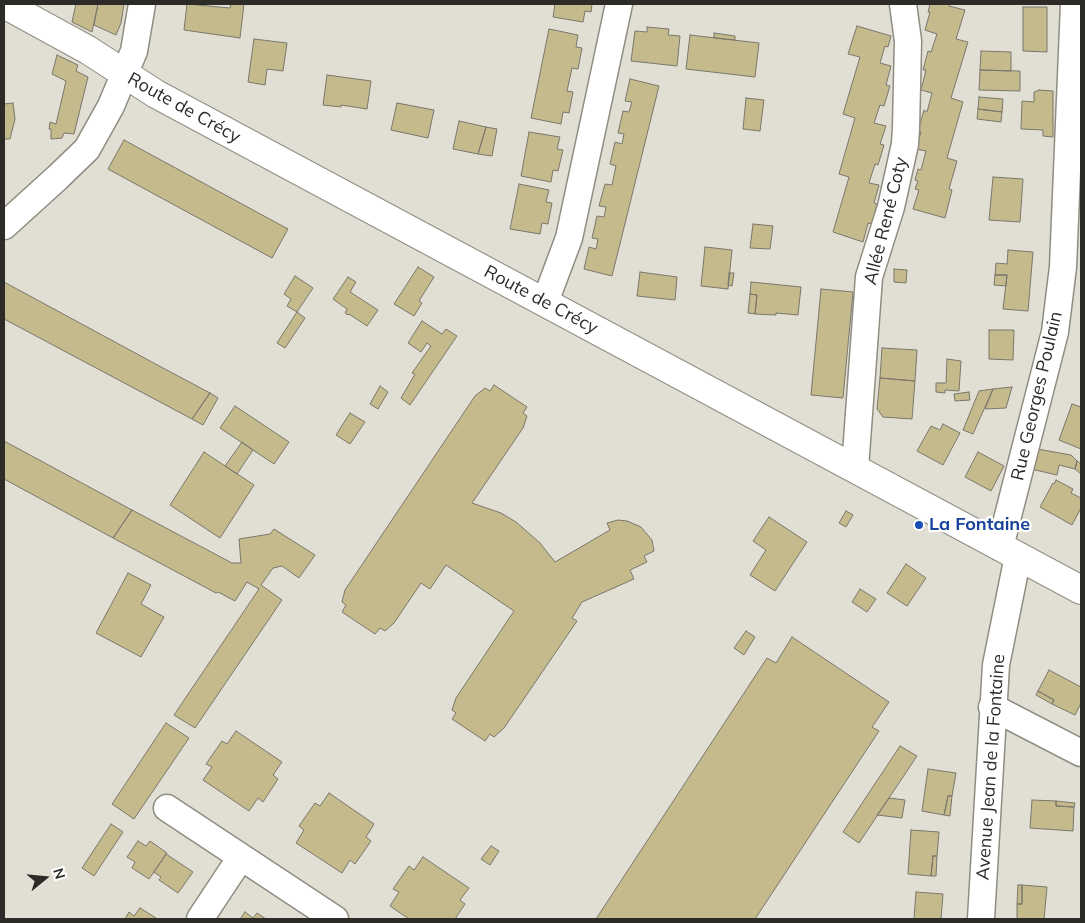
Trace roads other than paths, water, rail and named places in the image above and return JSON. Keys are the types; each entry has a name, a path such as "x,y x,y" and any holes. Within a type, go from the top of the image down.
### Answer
{"main road":[{"name":"Route de Crécy","path":"4,4 88,50 156,94 1081,590"}],"street":[{"path":"4,226 87,149 111,106 134,51 142,4"},
{"path":"544,302 569,238 619,4"},
{"name":"Allée René Coty","path":"855,468 869,278 891,207 905,144 908,41 903,4"},
{"name":"Rue Georges Poulain","path":"1009,551 1055,332 1063,267 1074,4"},
{"name":"Avenue Jean de la Fontaine","path":"981,919 992,707 1009,551"},
{"path":"992,707 1081,753"},
{"path":"167,808 335,919"},
{"path":"200,919 241,857"}],"place":[{"name":"La Fontaine","path":"919,525"}]}
